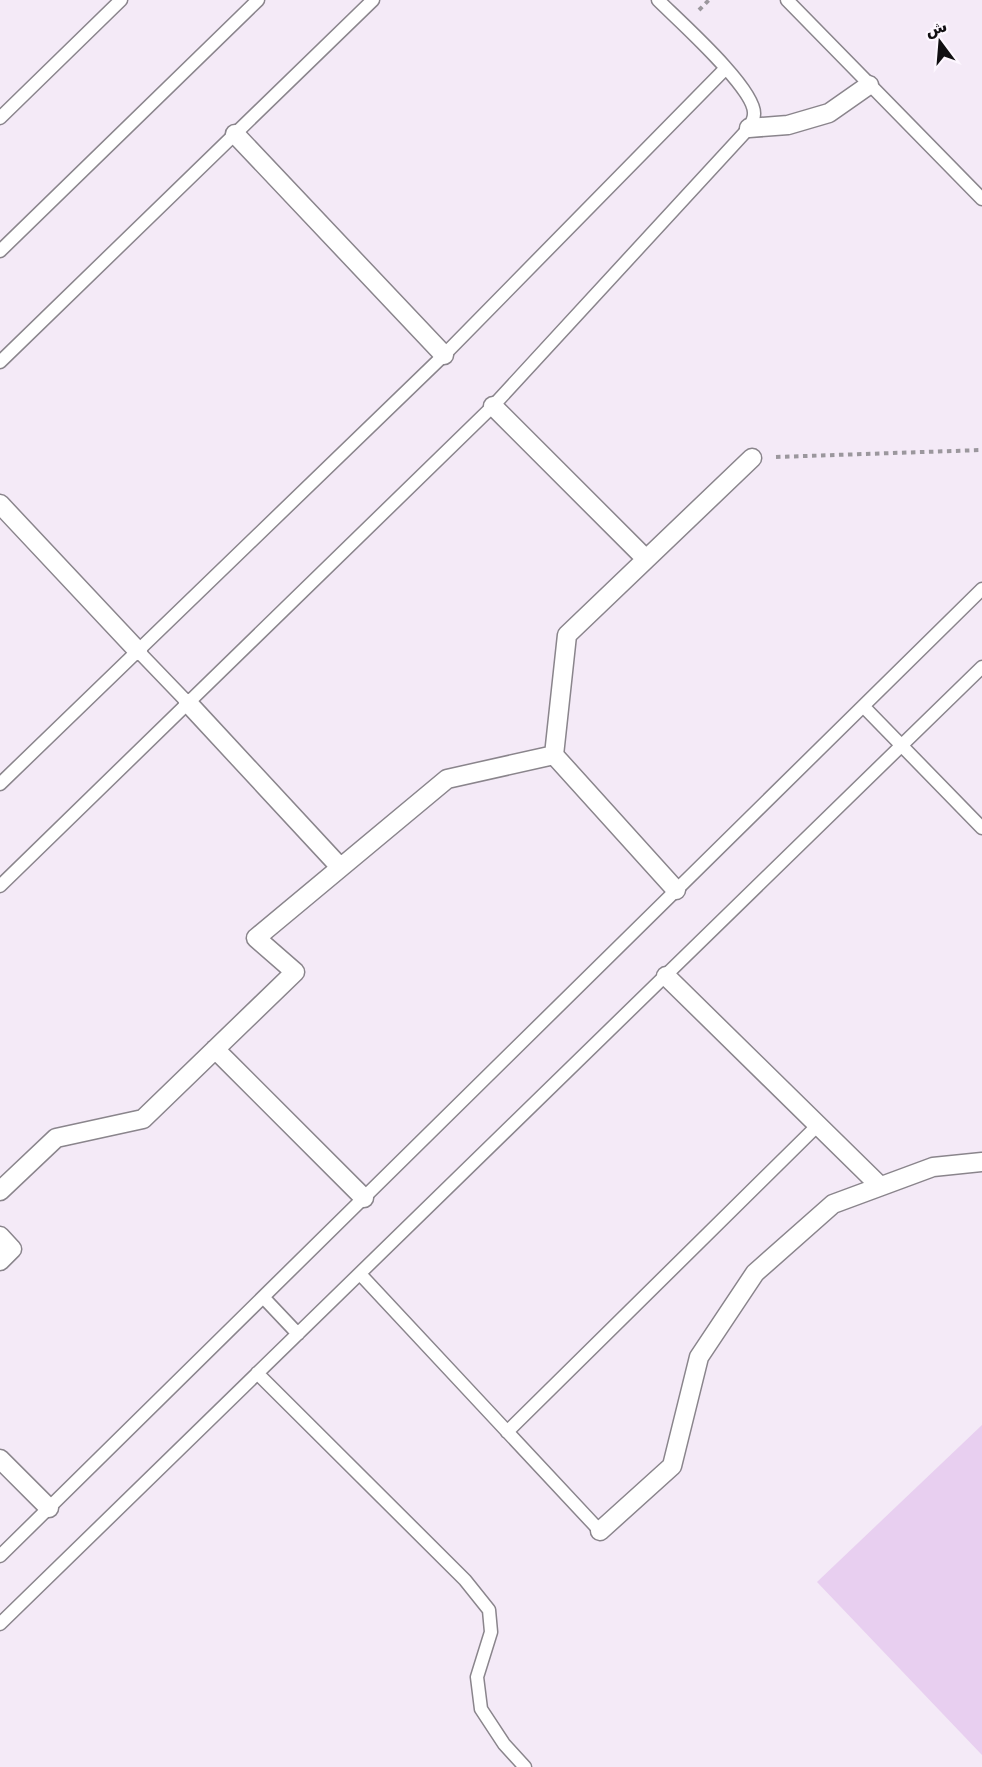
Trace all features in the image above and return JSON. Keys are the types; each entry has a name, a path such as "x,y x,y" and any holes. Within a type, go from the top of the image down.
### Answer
{"street":[{"path":"749,128 788,125 830,113 869,85"},
{"path":"235,134 444,355"},
{"path":"494,406 646,559"},
{"path":"676,890 554,755 567,635 752,458"},
{"path":"0,504 138,651"},
{"path":"188,703 339,867"},
{"path":"0,1191 56,1138 143,1119 295,972 256,938 447,778 554,755"},
{"path":"666,976 880,1186"},
{"path":"215,1049 364,1198"},
{"path":"600,1531 672,1466 699,1357 755,1274 833,1204 933,1167 982,1162"},
{"path":"0,1236 12,1249 0,1261"},
{"path":"0,1459 49,1508"}],"lane":[{"path":"0,118 121,0"},
{"path":"0,251 258,0"},
{"path":"0,362 373,0"},
{"path":"0,886 494,406 749,128 754,113 749,97 726,68 658,0"},
{"path":"791,2 982,199"},
{"path":"0,784 444,355 726,68"},
{"path":"0,1556 982,589"},
{"path":"138,651 188,703"},
{"path":"0,1624 982,667"},
{"path":"863,706 982,828"},
{"path":"507,1432 818,1125"},
{"path":"360,1274 600,1531"},
{"path":"263,1297 298,1334"},
{"path":"257,1373 465,1580 489,1610 491,1632 477,1677 481,1709 504,1744 525,1767"}],"path":[{"path":"752,458 982,450"}],"shaded area":[{"path":"0,0 982,0 982,1767 0,1767"},
{"path":"982,1425 982,1755 817,1582"}]}
